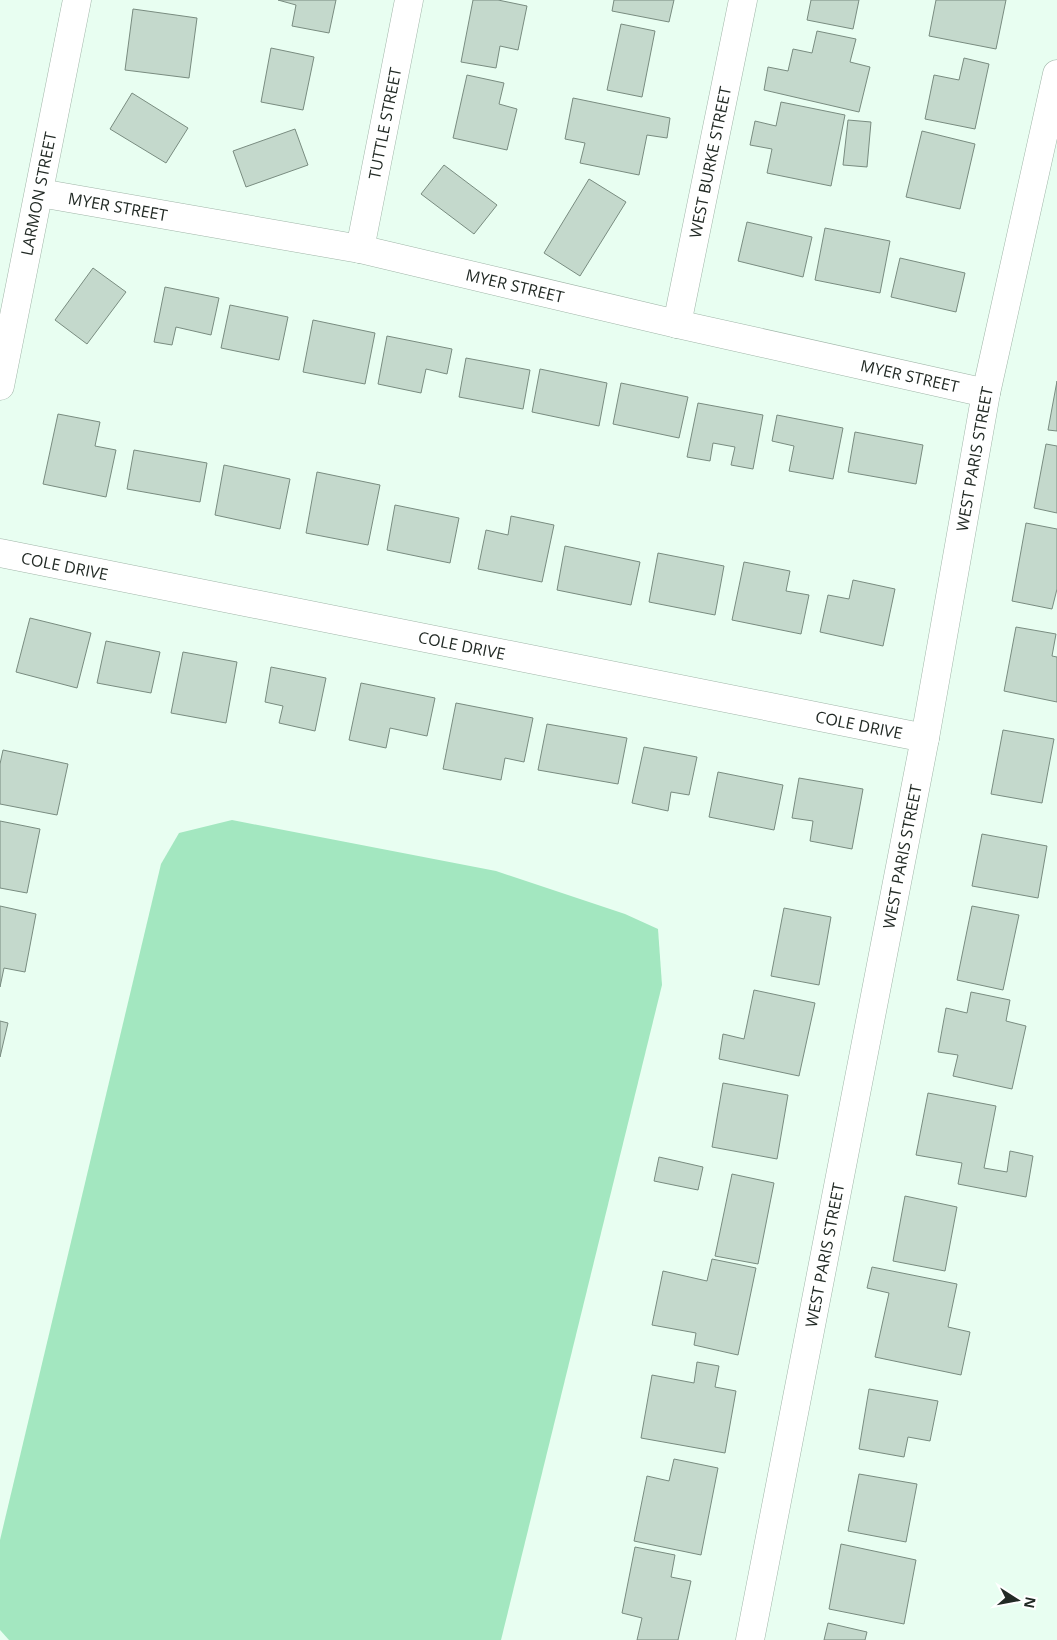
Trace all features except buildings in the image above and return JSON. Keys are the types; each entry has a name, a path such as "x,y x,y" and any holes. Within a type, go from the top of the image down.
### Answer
{"street":[{"name":"LARMON STREET","path":"0,386 77,0"},
{"name":"TUTTLE STREET","path":"360,249 409,0"},
{"name":"WEST BURKE STREET","path":"677,324 743,0"},
{"name":"WEST PARIS STREET","path":"750,1640 925,738 986,393 1057,74"},
{"name":"MYER STREET","path":"40,193 360,249 677,324 986,393"},
{"name":"COLE DRIVE","path":"0,553 925,738"}],"shaded area":[{"path":"232,820 496,871 625,914 658,929 662,985 501,1640 9,1640 0,1630 0,1540 161,864 179,833"}]}
